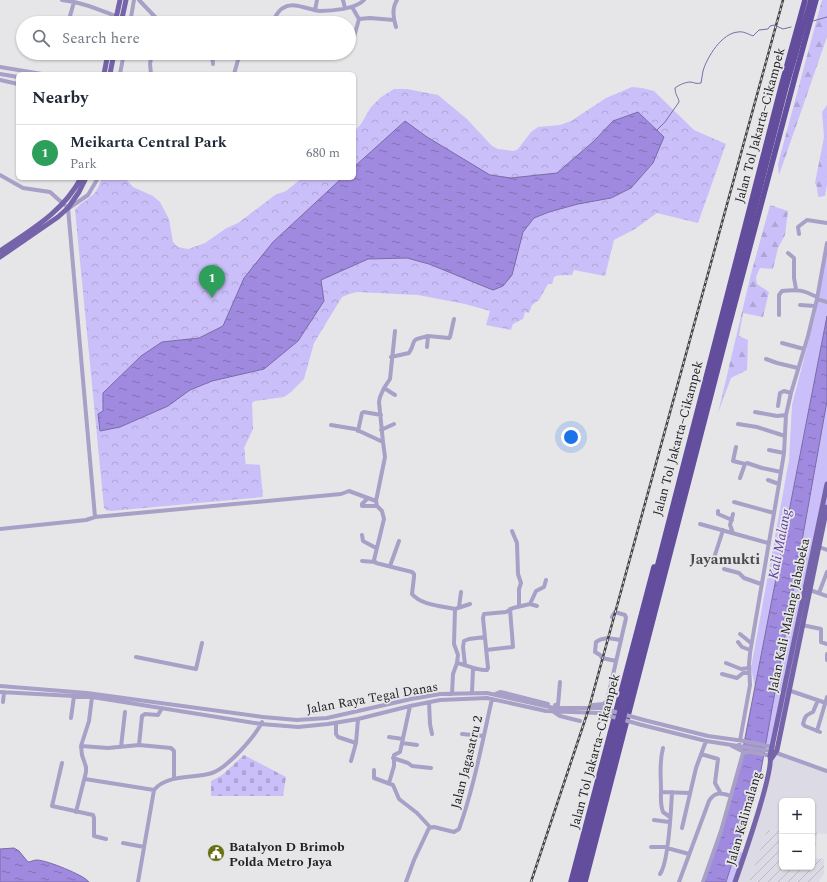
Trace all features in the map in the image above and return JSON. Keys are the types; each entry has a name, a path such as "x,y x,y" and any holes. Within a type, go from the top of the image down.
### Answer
{"highway":[{"name":"Jalan Tol Jakarta–Cikampek","path":"571,882 715,337 782,76 804,0"},
{"path":"576,882 804,0"},
{"path":"581,882 786,87 811,0"},
{"name":"Jalan Tol Jakarta–Cikampek","path":"585,882 733,310 816,0"},
{"path":"568,882 577,859"}],"main road":[{"path":"116,16 120,0"},
{"path":"123,16 126,0"},
{"path":"104,72 107,60"},
{"path":"110,72 113,60"},
{"path":"0,251 56,211 75,189 80,180"},
{"path":"0,257 58,217 68,208 85,180"},
{"name":"Jalan Kali Malang Jababeka","path":"772,752 779,727 827,484"},
{"name":"Jalan Kali Malang Jababeka","path":"786,690 810,590 827,507"},
{"name":"Jalan Kalimalang","path":"735,882 759,808 772,752"}],"street":[{"path":"62,0 92,6 97,10 116,16"},
{"path":"131,16 134,0"},
{"path":"139,0 153,16"},
{"path":"315,10 317,0"},
{"path":"343,0 345,8"},
{"path":"276,16 284,7 294,6 315,10 326,10 352,7 361,4 364,0"},
{"path":"396,27 394,20 394,6 397,0"},
{"path":"70,16 74,2"},
{"path":"352,7 359,19 356,30"},
{"path":"359,19 370,18 394,20"},
{"path":"120,72 123,60"},
{"path":"151,60 151,72"},
{"path":"213,60 213,64"},
{"path":"235,72 238,60"},
{"path":"0,66 32,72"},
{"path":"0,74 16,77"},
{"path":"0,80 16,84"},
{"path":"0,175 23,188 50,192 68,208 96,517"},
{"path":"68,208 88,195 97,180"},
{"path":"799,234 798,227 807,220 827,223"},
{"path":"741,746 750,685 750,650 784,453 786,415 817,298 827,244"},
{"path":"788,253 794,258 794,278 796,289"},
{"path":"779,315 780,292 782,291 796,289 827,302"},
{"path":"800,305 815,306"},
{"path":"391,357 409,353 414,340 428,336 447,339 450,337 454,319"},
{"path":"376,504 385,457 380,398 390,379 394,331"},
{"path":"427,346 428,336"},
{"path":"782,343 804,349"},
{"path":"766,359 798,368"},
{"path":"384,388 395,396"},
{"path":"778,406 780,393 784,391 791,393"},
{"path":"358,431 362,413 364,412 381,415"},
{"path":"755,412 777,416 786,415"},
{"path":"382,430 394,424"},
{"path":"738,424 757,427 785,436"},
{"path":"331,425 358,431 383,442"},
{"path":"736,447 732,460 744,464 750,463 762,468 781,472"},
{"path":"769,450 784,453"},
{"path":"740,478 744,464"},
{"path":"768,480 779,484"},
{"path":"0,529 86,520 96,517 341,494 349,491 368,498 382,511 384,519 376,548 375,562"},
{"path":"368,498 362,506 376,504"},
{"path":"734,502 774,513"},
{"path":"718,512 719,515 732,520"},
{"path":"733,514 730,525 733,533"},
{"path":"700,524 768,543"},
{"path":"714,558 723,530"},
{"path":"512,531 517,543 518,574 521,582 518,593 519,606"},
{"path":"362,535 363,541 376,548"},
{"path":"390,566 399,541"},
{"path":"819,546 827,550"},
{"path":"362,561 375,562 412,572 414,574 412,591 413,596 424,602 457,608 470,604"},
{"path":"724,569 739,573 744,578 761,584"},
{"path":"819,593 827,572"},
{"path":"530,604 536,592 544,587 546,580"},
{"path":"810,590 827,596"},
{"path":"452,694 453,674 458,663 458,655 454,644 457,608 461,592"},
{"path":"458,663 473,669 487,670 483,618 484,614 506,612 510,609 530,604 537,606"},
{"path":"486,650 513,647 510,609"},
{"path":"494,694 502,692 558,705 587,705 605,703 607,701 626,617 615,612 612,617"},
{"path":"802,625 822,629 821,642 827,644"},
{"path":"740,634 751,644"},
{"path":"465,665 463,647 464,641 485,637"},
{"path":"616,661 602,658 595,652 596,642 605,638 621,640"},
{"path":"738,642 742,647 750,650"},
{"path":"136,657 196,669 202,643"},
{"path":"827,654 827,660"},
{"path":"726,663 741,669 749,670"},
{"path":"472,694 473,669"},
{"path":"722,674 737,678 749,670"},
{"path":"558,705 560,682"},
{"name":"Jalan Raya Tegal Danas","path":"0,686 297,720 311,720 440,694 494,694 554,708 601,708 708,736 742,741 772,752"},
{"path":"786,690 826,703"},
{"path":"2,692 3,702"},
{"name":"Jalan Raya Tegal Danas","path":"2,692 74,696 87,695 261,724 298,727 358,719 440,700 492,699 541,711 599,713 706,741 772,752"},
{"path":"71,718 74,696"},
{"path":"76,812 85,779 86,767 81,746 89,721 92,697"},
{"path":"818,700 813,712 805,716 803,724 818,732 827,697"},
{"name":"Jalan Jagasatru 2","path":"430,827 454,832 459,829 471,791 492,699"},
{"path":"429,702 432,734"},
{"path":"389,783 394,766 393,758 394,755 400,752 410,706"},
{"path":"139,745 142,716 145,714 158,715 162,708"},
{"path":"121,747 125,712"},
{"path":"553,712 560,716 580,721"},
{"path":"138,882 154,790 162,782 210,773 222,767 247,742 261,724 263,717"},
{"path":"351,760 356,743 358,719"},
{"path":"336,723 337,736 344,740 356,743"},
{"path":"462,734 483,736"},
{"path":"389,737 417,745"},
{"path":"682,828 690,793 706,741"},
{"path":"81,746 108,748 139,745 173,750 174,779"},
{"path":"730,745 744,752 772,752 827,771"},
{"path":"662,748 659,762 661,792 660,803 663,812 670,817"},
{"path":"703,882 721,831 744,752"},
{"path":"701,754 718,759 715,783 720,792 731,796"},
{"path":"393,758 408,763 412,766 431,768"},
{"path":"62,763 52,805 53,807 93,815 94,836 106,839"},
{"path":"374,770 374,778 394,786 398,799 417,813 430,827 425,834 406,882"},
{"path":"85,779 154,790"},
{"path":"661,792 690,793"},
{"path":"660,874 664,866 667,848 672,792"},
{"path":"679,882 709,801 713,795 720,792"},
{"path":"654,820 669,822"},
{"path":"123,843 144,846"},
{"path":"651,847 667,848 689,854"}],"shaded area":[{"path":"776,752 827,769 827,834 815,833 815,798 779,798 779,831 767,830 749,882 735,882 749,841 771,759"},
{"path":"767,830 779,831 779,870 815,870 815,858 824,859 824,874 818,882 749,882"},
{"path":"815,833 817,833 815,850"}],"green space":[{"path":"822,0 827,0 827,37 779,175 778,164"},
{"path":"632,87 654,91 694,130 726,144 698,223 657,213 635,229 614,240 605,276 574,270 572,275 560,275 554,277 552,284 548,284 539,300 532,305 529,313 525,312 523,319 513,324 511,330 486,325 490,311 465,304 418,295 357,292 342,297 314,343 304,379 284,397 255,401 252,403 253,429 244,448 245,460 246,464 260,465 263,497 111,511 104,508 75,210 98,189 101,180 127,180 133,187 153,196 160,202 169,219 173,242 178,247 188,249 205,243 225,229 238,223 275,195 286,191 300,180 356,180 356,130 371,107 381,97 394,89 407,89 438,95 467,119 492,146 498,149 514,151 518,149 531,132 538,127 560,125 571,121 606,98"},
{"path":"827,105 827,185 825,196 818,197 815,183 824,137 822,112"},
{"path":"770,205 788,211 785,235 778,248 773,269 760,268 756,277 757,284 769,292 763,317 743,313 739,336 748,340 747,370 731,378 718,413 751,274"},
{"path":"827,244 827,316 755,687 751,668 789,460 792,405 815,316"},
{"path":"827,401 827,507 782,728 777,728 772,746 765,744"},
{"path":"244,755 286,777 283,796 211,796 211,781 222,775"},
{"path":"737,850 745,854 735,882 726,882"}],"water":[{"path":"638,112 664,137 653,163 631,188 611,198 578,204 534,218 523,232 512,275 503,286 493,290 429,264 407,258 368,259 321,280 324,301 298,341 264,369 212,381 190,390 168,406 120,427 100,431 98,414 103,411 103,393 141,356 162,342 199,338 223,326 244,278 273,242 340,180 356,180 356,165 405,121 427,137 490,175 511,178 557,173 594,141 613,121"},
{"path":"827,316 827,401 760,776 726,882 704,882 739,769"},
{"path":"14,848 19,851 28,862 37,860 48,862 73,872 89,882 0,882 0,849"}],"waterway":[{"path":"813,21 827,17"},
{"path":"657,130 665,122 679,102 675,88 691,82 701,83 703,71 708,59 716,47 726,37 732,33 740,32 753,36 759,30 768,29 770,26 774,25 783,29 791,27"}],"railway":[{"path":"531,882 589,708 783,0"}],"place":[{"name":"Meikarta Central Park","path":"212,298"},
{"name":"Batalyon D Brimob Polda Metro Jaya","path":"216,853"}],"district":[{"name":"Jayamukti","path":"725,559"}],"water label":[{"name":"Kali Malang","path":"779,544"}]}
